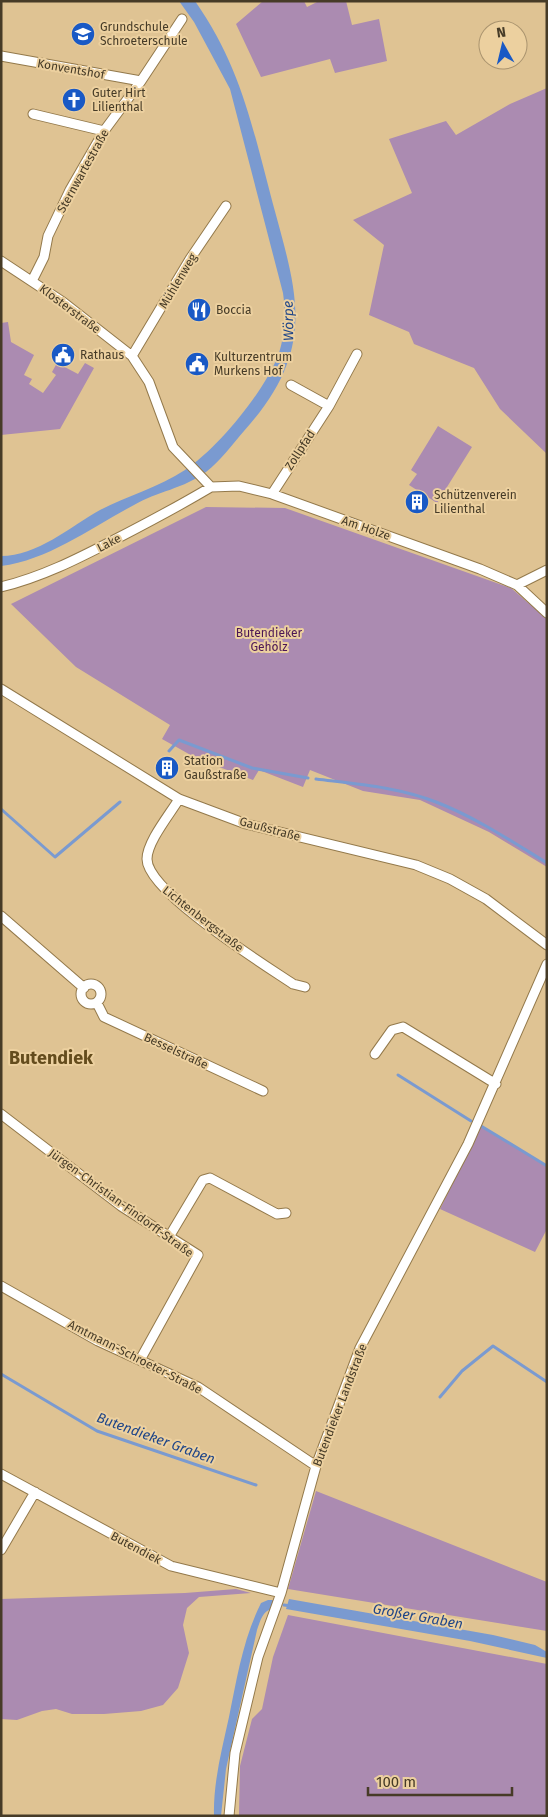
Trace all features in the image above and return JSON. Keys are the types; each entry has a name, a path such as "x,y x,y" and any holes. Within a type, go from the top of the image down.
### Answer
{"street":[{"name":"Sternwartestraße","path":"32,281 44,257 48,236 70,190 104,131 141,82 182,20"},
{"name":"Konventshof","path":"1,56 141,82"},
{"path":"33,114 104,131"},
{"name":"Mühlenweg","path":"132,356 190,260 226,206"},
{"name":"Klosterstraße","path":"1,261 32,281 132,356 148,382 173,447 211,487"},
{"name":"Zollpfad","path":"272,494 329,406 357,354"},
{"path":"291,385 329,406"},
{"name":"Am Holze","path":"211,487 239,486 272,494 480,569 517,585"},
{"name":"Lake","path":"1,587 25,581 57,569 177,508 211,487"},
{"path":"547,570 517,585 547,612"},
{"name":"Gaußstraße","path":"1,689 180,799 246,824 416,865 450,879 486,899 547,945"},
{"name":"Lichtenbergstraße","path":"180,799 150,846 147,859 150,873 179,902 231,943 293,984 305,987"},
{"name":"Besselstraße","path":"1,916 84,988"},
{"name":"Butendieker Landstraße","path":"229,1816 235,1753 258,1657 281,1593 316,1466 360,1348 468,1144 496,1084 547,964"},
{"name":"Besselstraße","path":"91,985 98,987 101,996 96,1003 89,1004 83,1000 81,995 84,988 91,985"},
{"name":"Besselstraße","path":"96,1003 104,1017 263,1091"},
{"path":"375,1054 392,1030 403,1027 496,1084"},
{"name":"Jürgen-Christian-Findorff-Straße","path":"1,1114 121,1206 198,1255 140,1360"},
{"path":"169,1237 203,1180 210,1178 277,1214 286,1213"},
{"name":"Amtmann-Schroeter-Straße","path":"1,1286 98,1341 198,1387 316,1466"},
{"name":"Butendiek","path":"1,1474 171,1566 281,1593"},
{"path":"1,1550 35,1492"}],"green space":[{"path":"263,1 304,1 307,7 319,1 346,1 352,25 379,19 387,61 335,73 330,59 261,77 236,24"},
{"path":"547,88 547,454 500,409 474,368 414,344 409,332 369,315 384,245 353,220 412,193 389,139 446,121 456,135 510,104"},
{"path":"8,322 11,342 34,355 24,375 32,379 29,384 43,393 56,375 52,372 57,363 78,374 85,363 94,368 60,429 1,435 1,323"},
{"path":"438,426 472,447 437,503 409,485 417,474 411,470"},
{"name":"Butendieker Gehölz","path":"206,507 285,508 511,588 547,619 547,867 489,832 420,800 363,791 310,770 303,787 259,770 253,780 196,758 162,739 170,725 76,667 11,604"},
{"path":"481,1126 547,1166 547,1229 535,1252 440,1209"},
{"path":"316,1491 547,1582 547,1631 288,1589"},
{"path":"236,1589 251,1593 199,1597 187,1608 183,1625 189,1653 178,1688 163,1705 141,1711 104,1714 72,1714 56,1709 42,1711 17,1720 1,1719 1,1599 185,1593"},
{"path":"288,1615 547,1664 547,1816 239,1816 240,1766 252,1719 262,1709 273,1657"}],"water":[{"name":"Wörpe","path":"179,1 195,1 222,45 232,67 255,136 293,284 295,313 293,341 285,370 269,399 226,453 206,472 189,482 143,501 53,550 19,563 1,566 1,556 14,555 40,546 100,510 185,470 211,448 238,419 262,386 278,356 284,325 283,293 230,89 194,22"},
{"path":"289,1599 493,1635 535,1645 547,1652 547,1658 470,1641 286,1609"},
{"path":"268,1600 277,1600 273,1608 262,1616 257,1630 226,1769 221,1816 214,1816 218,1766 241,1659 261,1603"}],"waterway":[{"path":"169,751 179,740 252,768 308,778"},
{"path":"316,779 392,789 436,802 479,822 547,863"},
{"path":"1,809 55,857 120,802"},
{"path":"398,1075 471,1121"},
{"path":"481,1126 547,1166"},
{"path":"440,1397 462,1371 493,1346 547,1382"},
{"name":"Butendieker Graben","path":"1,1374 97,1431 256,1485"},
{"name":"Großer Graben","path":"284,1605 291,1606"}],"place":[{"name":"Grundschule Schroeterschule","path":"83,34"},
{"name":"Guter Hirt Lilienthal","path":"74,100"},
{"name":"Boccia","path":"199,310"},
{"name":"Rathaus","path":"63,355"},
{"name":"Kulturzentrum Murkens Hof","path":"197,364"},
{"name":"Schützenverein Lilienthal","path":"417,502"},
{"name":"Station Gaußstraße","path":"167,768"}],"district":[{"name":"Butendiek","path":"51,1058"}]}
